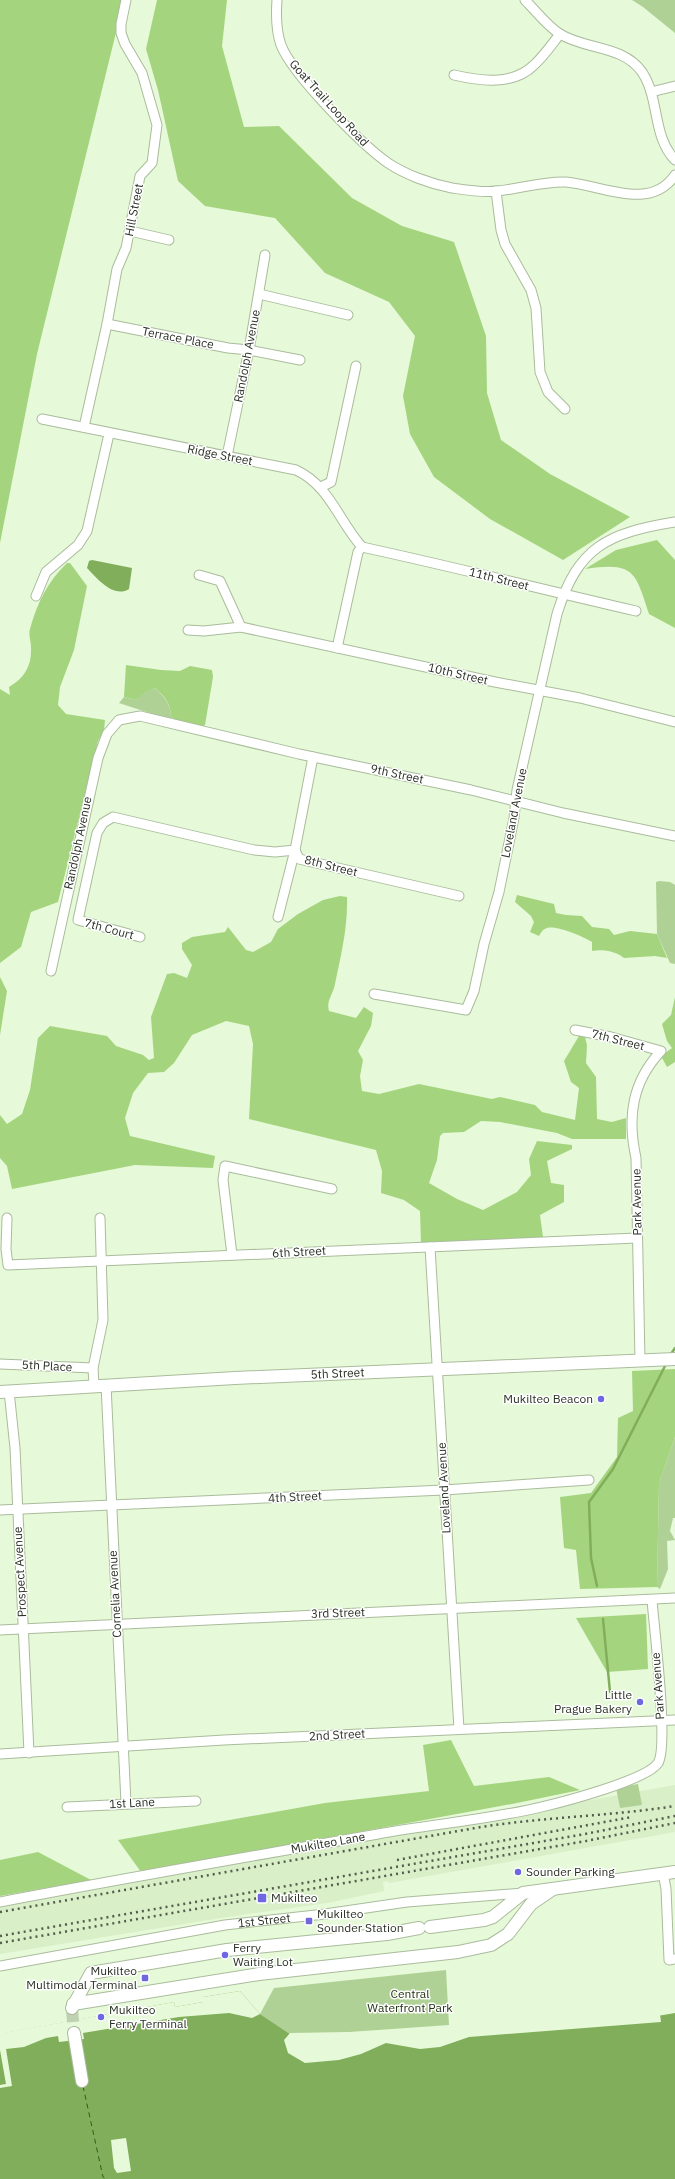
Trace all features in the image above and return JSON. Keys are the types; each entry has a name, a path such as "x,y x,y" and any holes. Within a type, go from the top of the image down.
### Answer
{"main road":[{"name":"5th Street","path":"4,1392 106,1385 675,1359"},
{"name":"1st Street","path":"523,1893 669,1872"},
{"path":"523,1893 493,1917 484,1920 424,1927 387,1934 227,1950 91,1973 72,2007 259,1974 458,1952 491,1945 508,1934 536,1899 553,1889"},
{"path":"74,2033 82,2081"}],"street":[{"name":"Hill Street","path":"84,427 108,324 117,269 126,248 130,232 140,176 152,163 157,125 142,74 125,44 121,33 126,0"},
{"name":"Goat Trail Loop Road","path":"277,0 276,17 281,44 296,70 323,101 367,146 388,163 427,181 451,188 496,192 566,182 644,195 661,189 675,175"},
{"path":"525,0 560,34 619,54 633,63 642,72 651,92 656,120 665,145 675,160"},
{"path":"454,75 492,80 515,77 534,66 560,34"},
{"path":"651,92 675,86"},
{"path":"496,192 501,230 505,244 531,290 536,308 540,372 548,392 565,409"},
{"path":"130,232 170,240"},
{"name":"Randolph Avenue","path":"227,456 249,350 265,255"},
{"path":"259,294 348,315"},
{"name":"Terrace Place","path":"108,324 228,348 249,350 300,360"},
{"path":"321,487 331,482 356,366"},
{"name":"Ridge Street","path":"42,419 84,427 109,434 296,470 308,476 321,487 362,547"},
{"path":"36,596 46,572 78,545 87,531 109,434"},
{"name":"Loveland Avenue","path":"374,994 466,1010 471,1001 486,936 499,892 514,818 515,800 541,690 556,614 563,595 579,565 600,545 630,531 675,522"},
{"path":"337,648 358,552 362,547"},
{"name":"11th Street","path":"362,547 490,575 563,595 636,611"},
{"path":"198,574 220,580 241,627"},
{"name":"10th Street","path":"188,630 204,631 241,627 541,690 675,722"},
{"name":"9th Street","path":"120,720 140,716 312,757 675,836"},
{"name":"Randolph Avenue","path":"51,971 98,758 107,734 120,720"},
{"path":"278,917 294,850 312,757"},
{"name":"Randolph Avenue","path":"78,920 97,833 103,823 113,817"},
{"name":"8th Street","path":"113,817 254,850 275,852 294,850 299,858 459,896"},
{"name":"7th Court","path":"78,920 140,937"},
{"name":"7th Street","path":"575,1030 611,1037 661,1051"},
{"name":"Park Avenue","path":"640,1361 636,1158 632,1128 633,1104 642,1076 648,1064 661,1051"},
{"path":"232,1256 223,1180 225,1166 332,1189"},
{"name":"6th Street","path":"7,1218 6,1249 8,1265 637,1238"},
{"path":"94,1386 93,1368 103,1320 100,1218"},
{"name":"Loveland Avenue","path":"430,1247 458,1729"},
{"name":"5th Place","path":"0,1364 93,1368"},
{"name":"Cornelia Avenue","path":"106,1385 116,1624 126,1803"},
{"name":"Prospect Avenue","path":"4,1392 14,1448 29,1753"},
{"name":"4th Street","path":"0,1510 444,1490 589,1480"},
{"name":"3rd Street","path":"0,1630 675,1598"},
{"name":"Park Avenue","path":"652,1600 661,1721 659,1761 652,1771"},
{"name":"2nd Street","path":"0,1754 124,1746 458,1729 675,1720"},
{"name":"Mukilteo Lane","path":"0,1902 382,1833 500,1816 541,1807 592,1793 652,1771"},
{"name":"1st Lane","path":"67,1807 126,1803 196,1801"},
{"path":"669,1872 666,1889 672,1960"},
{"name":"1st Street","path":"0,1966 225,1925 324,1914 407,1902 523,1893"}],"shaded area":[{"path":"0,0 124,0 37,354 0,543"},
{"path":"157,0 227,0 222,46 244,127 279,126 352,198 402,226 454,242 486,336 487,393 501,440 550,474 630,517 563,560 490,519 434,477 410,434 403,396 415,336 389,302 325,273 275,218 205,206 178,181 158,90 146,49"},
{"path":"657,540 675,560 675,628 649,614 636,579 630,573 623,569 614,567 585,569 616,550"},
{"path":"92,560 132,568 129,589 117,591 105,586 87,568 89,561"},
{"path":"67,563 70,563 87,586 74,650 60,687 58,705 66,714 105,720 104,730 98,741 58,902 31,912 21,947 0,963 0,689 10,695 9,687 23,675 29,665 31,645 29,631 36,610 54,577"},
{"path":"126,665 161,670 180,671 190,666 212,670 213,677 205,725 201,727 177,722 171,716 166,700 155,688 144,693 136,700 124,697"},
{"path":"517,895 554,904 556,913 582,916 592,927 609,929 614,935 630,931 657,934 667,958 655,956 624,958 609,951 592,951 592,942 561,929 549,928 541,932 539,936 530,932 534,922 531,916 515,902"},
{"path":"340,896 347,897 344,941 334,988 328,1007 329,1011 356,1018 364,1007 373,1013 371,1026 358,1051 363,1060 360,1076 362,1091 379,1094 419,1084 492,1099 500,1097 535,1105 542,1112 575,1120 579,1088 571,1082 564,1061 579,1036 585,1037 587,1045 586,1063 596,1077 597,1119 612,1122 626,1118 626,1139 572,1139 557,1133 500,1122 481,1121 464,1132 443,1133 440,1136 437,1160 429,1183 457,1199 483,1210 517,1192 531,1175 529,1159 537,1141 572,1145 572,1149 547,1161 551,1183 564,1185 564,1202 540,1215 543,1237 421,1243 420,1211 404,1200 381,1193 382,1171 376,1150 249,1119 253,1044 249,1026 226,1021 192,1035 174,1063 164,1072 148,1073 133,1093 125,1118 130,1136 215,1156 213,1168 135,1165 12,1189 7,1166 0,1158 0,1115 7,1124 22,1114 30,1090 38,1038 50,1026 107,1036 116,1046 143,1055 149,1060 154,1058 151,1017 167,974 174,973 187,978 192,965 182,949 182,943 192,937 225,932 228,927 246,950 253,952 271,942 278,929 298,914 323,900"},
{"path":"0,977 7,991 0,1035"},
{"path":"675,997 675,1062 667,1067 661,1056 672,1048 667,1041 662,1024 671,1015"},
{"path":"675,1369 675,1437 659,1483 657,1587 580,1589 576,1550 564,1548 560,1497 591,1493 617,1457 618,1418 633,1411 632,1371"},
{"path":"646,1614 648,1669 607,1672 576,1618"},
{"path":"451,1740 474,1786 549,1777 580,1790 517,1803 141,1872 118,1840 325,1803 429,1791 423,1745"},
{"path":"675,1785 675,1832 389,1883 388,1881 383,1882 384,1891 327,1903 227,1917 0,1954 0,1905"},
{"path":"38,1852 91,1880 0,1896 0,1860"},
{"path":"240,1991 260,2014 293,2036 524,2031 605,2025 675,2013 675,2179 0,2179 0,2034 174,2002 175,2007 203,2002 203,1997"}],"green space":[{"path":"632,0 675,0 675,33 643,7"},
{"path":"155,688 166,700 171,716 177,722 119,703 124,697 136,700 143,693"},
{"path":"656,882 670,882 675,885 675,964 670,963 657,934"},
{"path":"675,1437 675,1518 673,1518 670,1531 675,1540 667,1541 668,1569 660,1589 657,1587 659,1483"},
{"path":"638,1784 642,1805 620,1808 616,1788"},
{"name":"Central Waterfront Park","path":"446,1970 449,2025 293,2036 260,2014 274,1988"}],"pier":[{"path":"240,1991 260,2014 252,2018 229,2013 179,2017 83,2033 84,2039 59,2042 58,2036 46,2038 24,2047 6,2049 12,2086 0,2088 0,2085 6,2084 0,2050 0,2032 3,2031 3,2033 174,2002 175,2007 203,2002 203,1997"},
{"path":"660,2014 661,2022 469,2037 440,2047 420,2049 386,2043 361,2054 339,2060 305,2063 288,2053 284,2040 290,2033 524,2029 613,2023"},
{"path":"126,2138 131,2171 117,2173 114,2168 111,2140"}],"waterway":[{"path":"671,1354 675,1348"},
{"path":"597,1586 591,1558 589,1502 613,1469 666,1364"},
{"path":"603,1619 610,1692"}],"ferry route":[{"path":"83,2086 103,2177 106,2179"}],"tunnel":[{"path":"72,2010 74,2033"}],"railway":[{"path":"0,1912 481,1827 675,1806"},
{"path":"0,1936 585,1834 675,1816"},
{"path":"397,1860 632,1817"},
{"path":"0,1943 586,1841 675,1823"}],"place":[{"name":"Mukilteo Beacon","path":"601,1399"},
{"name":"Little Prague Bakery","path":"640,1702"},
{"name":"Sounder Parking","path":"518,1872"},
{"name":"Mukilteo","path":"262,1898"},
{"name":"Mukilteo Sounder Station","path":"309,1921"},
{"name":"Ferry Waiting Lot","path":"225,1955"},
{"name":"Mukilteo Multimodal Terminal","path":"145,1978"},
{"name":"Mukilteo Ferry Terminal","path":"101,2017"}]}
